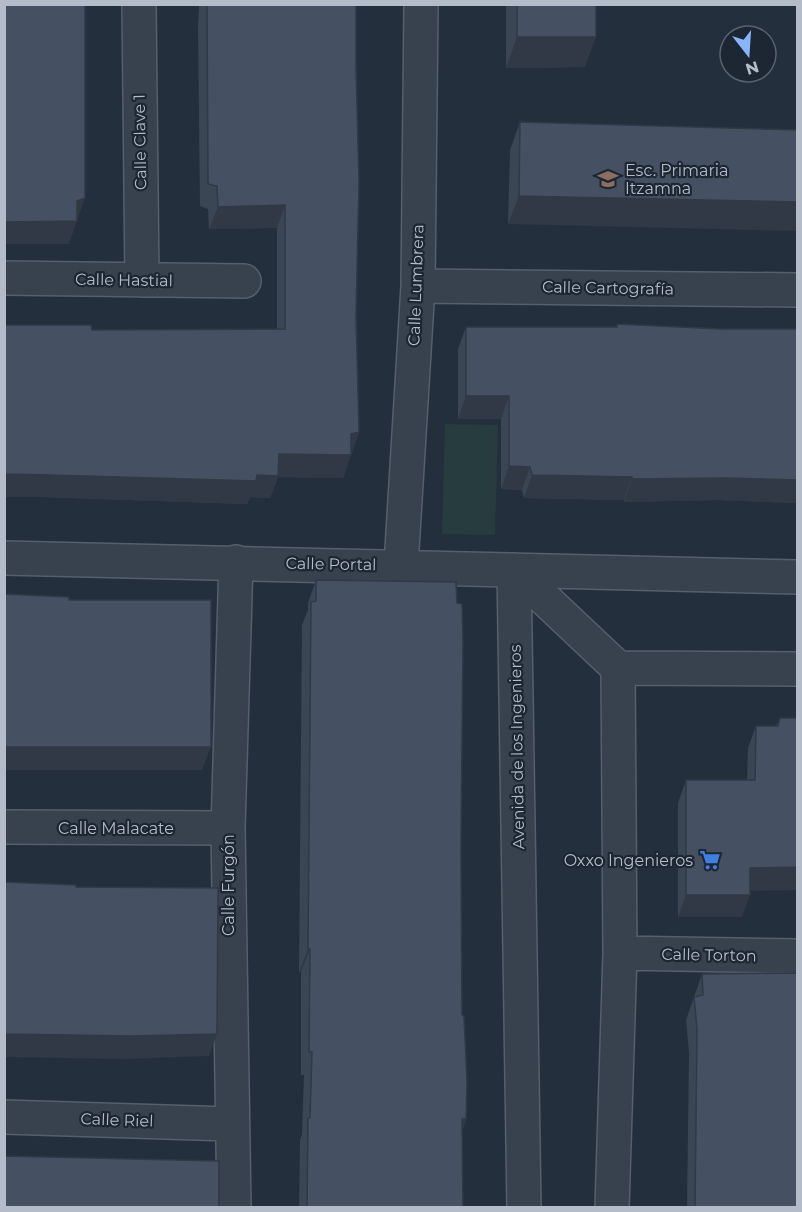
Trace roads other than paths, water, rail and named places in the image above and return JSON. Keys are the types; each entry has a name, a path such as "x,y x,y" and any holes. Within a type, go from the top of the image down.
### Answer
{"street":[{"name":"Calle Clave 1","path":"139,4 142,280"},
{"name":"Calle Lumbrera","path":"401,566 418,286 421,4"},
{"name":"Calle Hastial","path":"4,279 244,281"},
{"name":"Calle Cartografía","path":"418,286 798,290"},
{"name":"Calle Portal","path":"4,558 514,570"},
{"name":"Calle Furgón","path":"234,1208 230,1124 228,828 236,562"},
{"path":"514,570 798,576"},
{"path":"514,570 618,668 798,669"},
{"name":"Avenida de los Ingenieros","path":"514,570 524,1208"},
{"path":"612,1208 620,953 618,668"},
{"name":"Calle Malacate","path":"4,827 228,828"},
{"name":"Calle Torton","path":"620,953 798,956"},
{"name":"Calle Riel","path":"4,1117 230,1124"}],"place":[{"name":"Esc. Primaria Itzamna","path":"608,179"},
{"name":"Oxxo Ingenieros","path":"710,860"}]}
